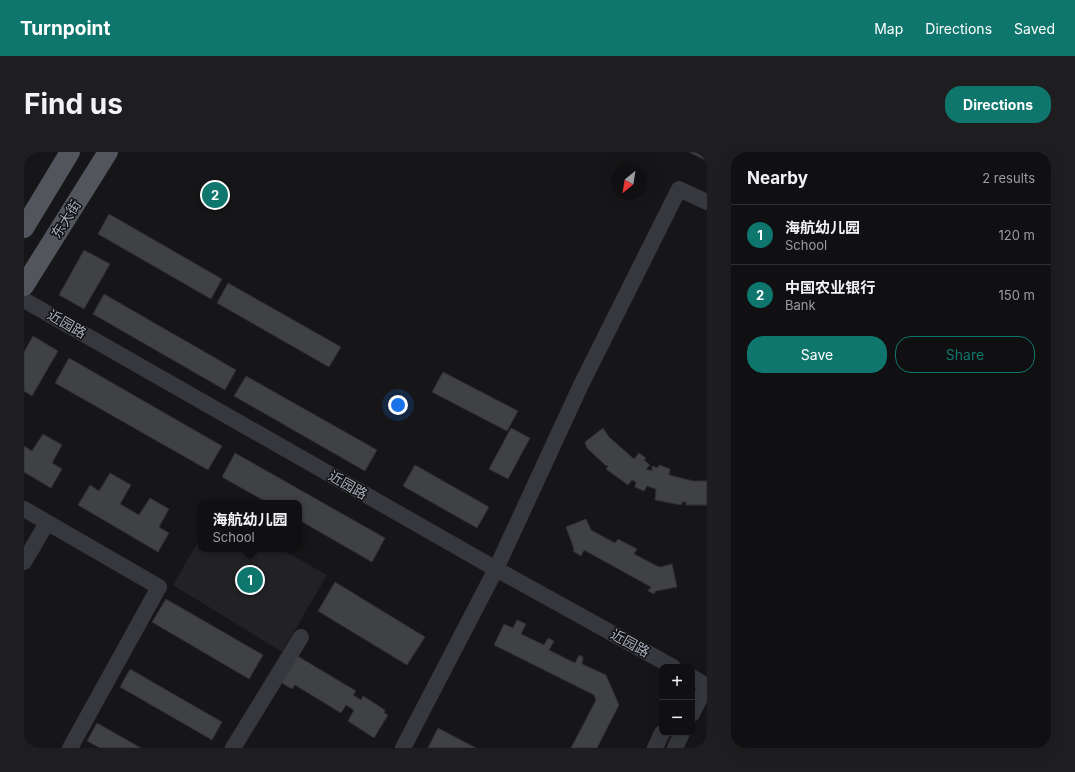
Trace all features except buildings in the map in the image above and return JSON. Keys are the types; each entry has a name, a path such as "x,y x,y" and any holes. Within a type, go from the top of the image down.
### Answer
{"main road":[{"path":"24,228 70,152"},
{"name":"东大街","path":"24,286 108,152"}],"street":[{"path":"404,748 496,569 580,387 679,189 707,202"},
{"name":"近园路","path":"24,300 496,569 668,664"},
{"path":"24,510 159,587 70,748"},
{"path":"24,562 47,523"},
{"path":"233,748 301,637"},
{"path":"695,700 698,682"},
{"path":"655,748 661,736"},
{"path":"675,748 681,736"}],"shaded area":[{"path":"198,542 198,552 286,552 327,575 282,652 173,585"}],"place":[{"name":"中国农业银行","path":"215,195"},
{"name":"海航幼儿园","path":"250,580"}]}
